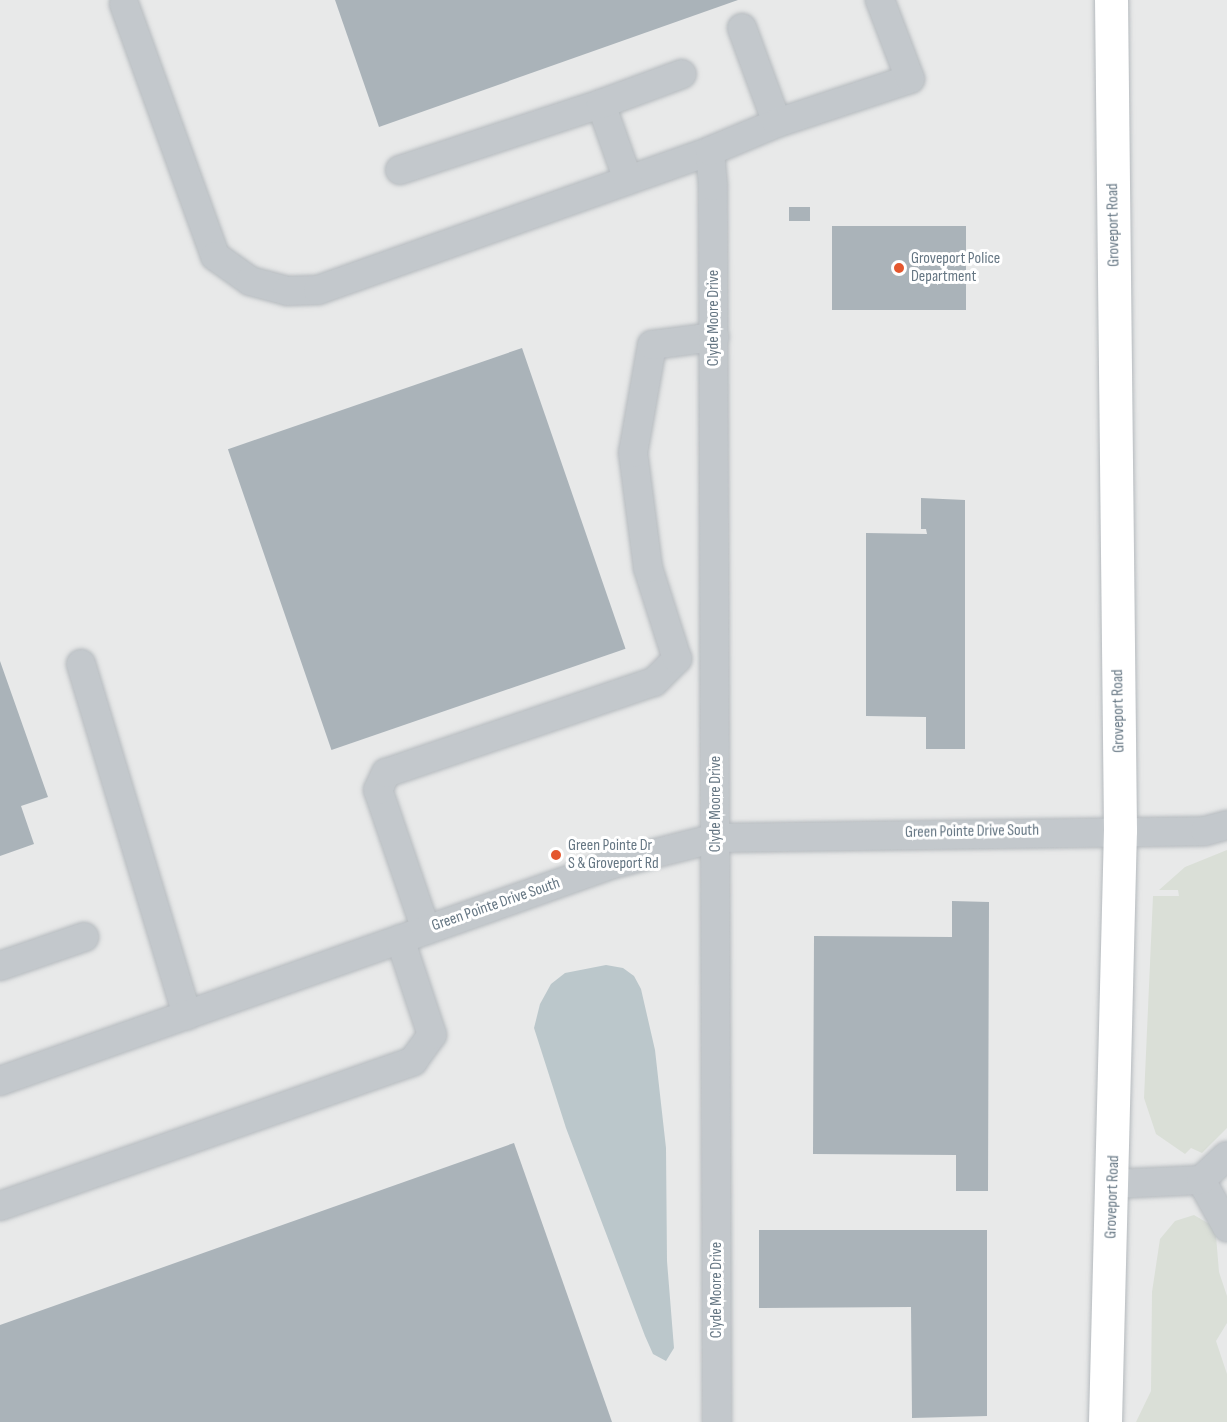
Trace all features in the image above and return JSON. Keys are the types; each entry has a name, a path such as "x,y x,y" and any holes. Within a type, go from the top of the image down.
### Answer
{"main road":[{"name":"Groveport Road","path":"1105,1422 1114,1184 1120,830 1111,0"}],"street":[{"path":"124,4 215,255 250,280 287,291 318,290 710,152 777,123 910,79 880,0"},
{"path":"742,28 777,123"},
{"path":"400,170 682,75"},
{"path":"601,104 628,180"},
{"name":"Clyde Moore Drive","path":"710,152 713,186 714,337 717,1422"},
{"path":"677,658 648,568 633,453 652,345 714,337"},
{"path":"426,930 378,790 386,773 654,682 677,658 714,658"},
{"path":"81,664 187,1015"},
{"name":"Green Pointe Drive South","path":"0,1081 614,864 716,838 1120,830 1205,831 1227,825"},
{"path":"0,966 84,937"},
{"path":"0,1206 413,1061 432,1035 400,939"},
{"path":"1114,1184 1201,1180 1227,1156"},
{"path":"1201,1180 1226,1222"}],"shaded area":[{"path":"0,0 1227,0 1227,1422 0,1422"},
{"path":"1227,850 1227,1128 1202,1153 1191,1148 1185,1154 1156,1134 1144,1098 1153,896 1179,896 1178,890 1159,890 1185,867"},
{"path":"606,965 623,968 634,976 641,989 655,1050 666,1148 667,1261 674,1348 666,1361 653,1354 645,1336 566,1128 534,1028 540,1004 551,984 565,973"},
{"path":"1194,1215 1211,1225 1216,1236 1219,1272 1227,1296 1227,1323 1216,1341 1227,1374 1227,1422 1136,1422 1151,1391 1152,1292 1160,1239 1175,1221"}],"building":[{"path":"335,0 738,0 379,127"},
{"path":"789,207 810,207 810,221 789,221"},
{"name":"Groveport Police Department","path":"832,226 966,226 966,310 832,310"},
{"path":"522,348 626,649 331,750 228,449"},
{"path":"921,498 965,500 965,749 926,749 926,717 866,716 866,533 927,534 926,529 921,529"},
{"path":"0,661 48,797 21,806 34,844 0,856"},
{"path":"952,901 989,902 988,1191 956,1191 956,1155 813,1154 814,936 952,937"},
{"path":"514,1143 612,1422 0,1422 0,1325"},
{"path":"759,1230 987,1230 987,1416 912,1418 911,1307 759,1308"}],"place":[{"name":"Groveport Police Department","path":"899,268"},
{"name":"Green Pointe Dr S & Groveport Rd","path":"556,855"}]}
